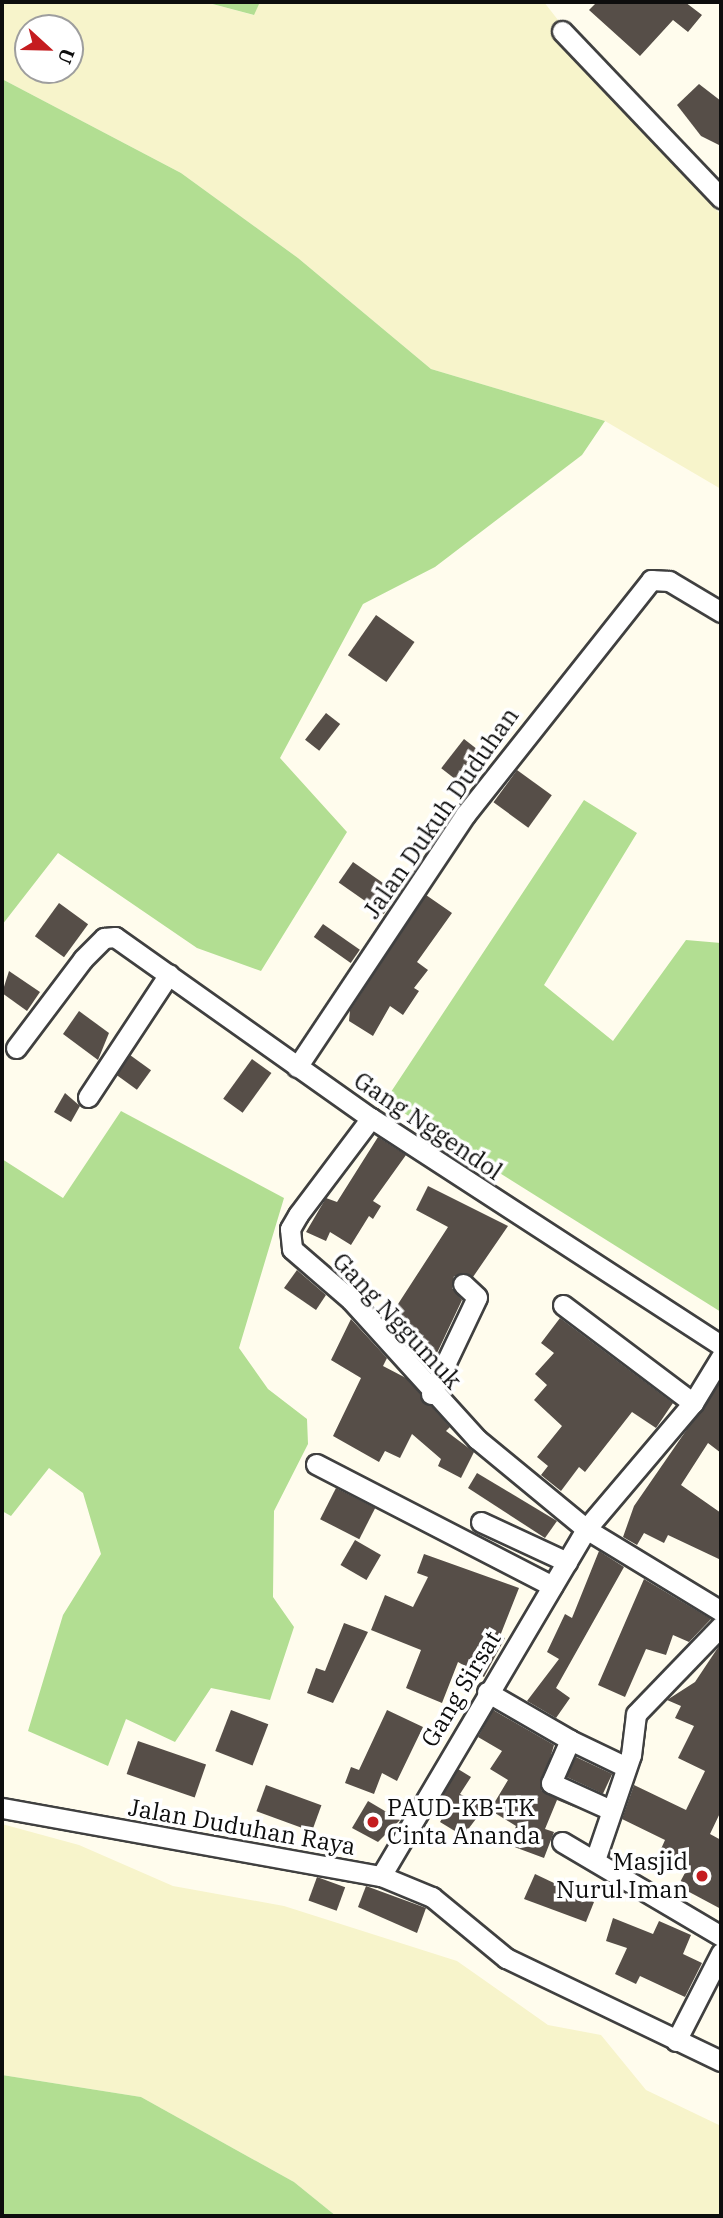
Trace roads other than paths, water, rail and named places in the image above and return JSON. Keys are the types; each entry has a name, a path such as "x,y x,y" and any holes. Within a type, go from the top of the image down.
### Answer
{"street":[{"path":"562,31 721,198"},
{"name":"Jalan Dukuh Duduhan","path":"297,1067 479,797 568,678 640,599 651,580 662,578 721,612"},
{"name":"Gang Nggendol","path":"16,1048 83,959 104,937 115,937 371,1118 721,1345"},
{"path":"88,1097 169,974"},
{"name":"Gang Nggumuk","path":"371,1118 298,1215 289,1238 292,1249 408,1361 431,1394 586,1529"},
{"path":"431,1394 477,1297 463,1284"},
{"path":"563,1305 692,1403"},
{"path":"721,1357 692,1403 586,1529 721,1611"},
{"path":"316,1464 552,1586"},
{"path":"481,1522 567,1562"},
{"name":"Gang Sirsat","path":"381,1876 487,1692 586,1529"},
{"path":"595,1860 626,1767 643,1702 721,1626"},
{"path":"487,1692 570,1740 626,1767"},
{"path":"570,1740 551,1783 611,1811"},
{"name":"Jalan Duduhan Raya","path":"2,1808 381,1876 432,1897 506,1958 721,2061"},
{"path":"562,1842 721,1937"},
{"path":"676,2041 721,1953"}],"place":[{"name":"PAUD-KB-TK Cinta Ananda","path":"373,1822"},
{"name":"Masjid Nurul Iman","path":"702,1876"}]}
